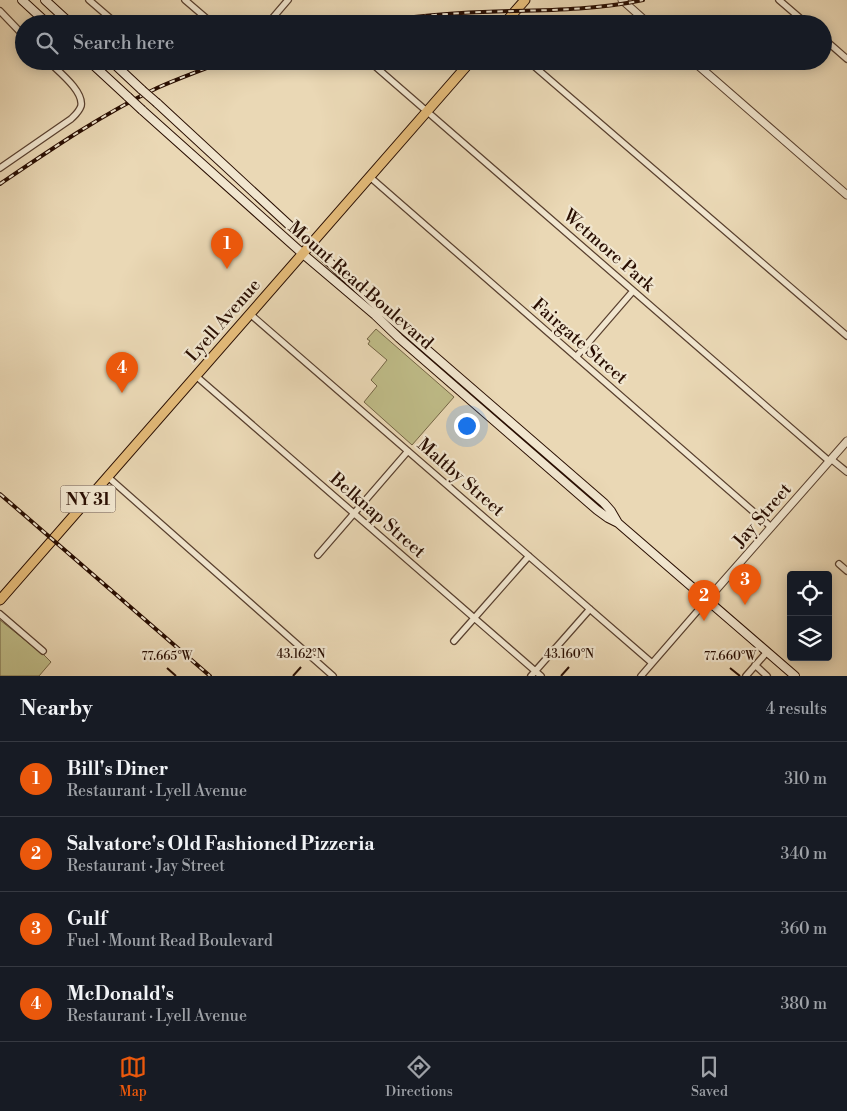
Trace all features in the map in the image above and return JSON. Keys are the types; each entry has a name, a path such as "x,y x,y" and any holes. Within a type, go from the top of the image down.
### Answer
{"main road":[{"path":"22,0 38,15"},
{"path":"45,0 61,15"},
{"path":"512,15 525,0"},
{"name":"Mount Read Boulevard","path":"99,70 303,254 375,315 398,338 596,510 618,523 795,676"},
{"name":"Mount Read Boulevard","path":"121,70 380,309 604,503 618,523"},
{"name":"Lyell Avenue","path":"0,600 463,70"}],"street":[{"path":"89,0 106,15"},
{"path":"185,0 202,15"},
{"path":"275,15 288,0"},
{"path":"622,0 639,15"},
{"path":"779,0 796,15"},
{"path":"0,11 15,27"},
{"path":"832,46 847,59"},
{"path":"0,168 78,113 81,105 77,90 57,70"},
{"name":"Wetmore Park","path":"379,70 633,291 830,460 847,472"},
{"path":"538,70 847,336"},
{"path":"703,70 847,195"},
{"name":"Fairgate Street","path":"370,177 772,527"},
{"path":"576,356 633,291"},
{"name":"Maltby Street","path":"250,314 652,663"},
{"name":"Belknap Street","path":"196,376 474,618 533,674 541,676"},
{"name":"Jay Street","path":"641,676 847,441"},
{"path":"318,555 408,450"},
{"path":"108,477 333,676"},
{"path":"454,641 529,556"},
{"path":"839,564 847,571"},
{"path":"533,674 590,608"},
{"path":"0,614 43,651"},
{"path":"746,676 767,652"},
{"path":"755,665 767,676"}],"shaded area":[{"path":"376,329 454,397 412,445 364,402 377,386 371,380 387,360 368,344 370,341 367,339"},
{"path":"0,620 51,662 39,676 0,676"}],"railway":[{"path":"431,15 579,8 643,0"},
{"path":"0,184 76,133 136,98 202,70"},
{"path":"0,494 210,676"}],"place":[{"name":"Bill's Diner","path":"227,269"},
{"name":"McDonald's","path":"122,393"},
{"name":"Gulf","path":"745,605"},
{"name":"Salvatore's Old Fashioned Pizzeria","path":"704,621"}]}
